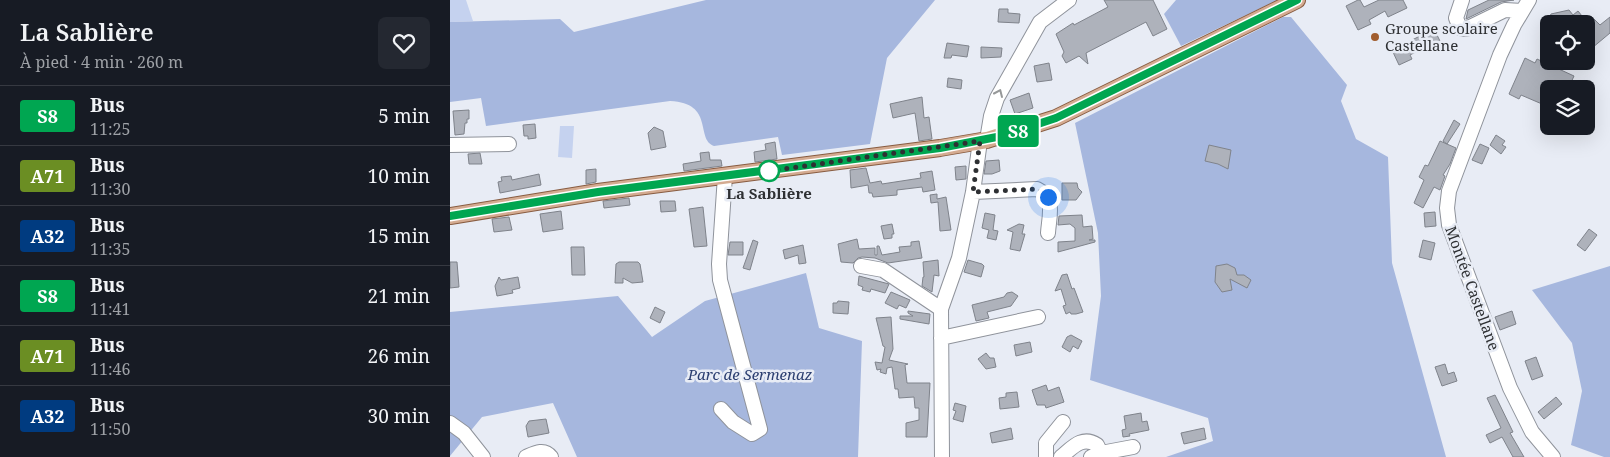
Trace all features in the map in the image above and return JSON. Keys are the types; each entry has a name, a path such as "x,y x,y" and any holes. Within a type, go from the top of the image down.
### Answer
{"main road":[{"path":"450,216 598,192 984,141 1056,118 1297,0"}],"street":[{"path":"942,457 941,309 959,258 984,141 997,98 1040,22 1069,0"},
{"path":"1462,0 1456,18 1460,28 1466,28 1505,10 1526,6"},
{"name":"Montée Castellane","path":"1526,6 1500,55 1449,191 1447,208 1449,225 1510,388 1532,432 1554,457"},
{"path":"450,145 509,144"},
{"path":"721,409 733,422 752,434 760,428 720,280 719,264 724,176"},
{"path":"973,192 1037,189 1044,192 1050,203 1048,233"},
{"path":"861,266 883,270 941,309"},
{"path":"941,338 1038,317"},
{"path":"1046,457 1046,443 1062,422"},
{"path":"450,423 464,433 483,457"},
{"path":"1061,457 1076,444 1087,441 1097,445 1096,455 1134,447"},
{"path":"526,457 542,451 547,452 551,457"}],"shaded area":[{"path":"450,0 466,0 473,21 450,22"},
{"path":"560,126 574,126 572,158 558,157"}],"green space":[{"path":"706,0 935,0 887,58 870,144 782,155 778,137 714,146 708,142 705,136 699,114 684,103 670,101 486,126 481,98 450,102 450,22 560,19 574,32"},
{"path":"1176,0 1278,0 1181,46 1164,14"},
{"path":"1283,17 1291,17 1347,85 1341,101 1356,139 1388,157 1392,263 1446,457 1166,457 1213,441 1208,418 1090,380 1101,296 1098,233 1075,123"},
{"path":"1610,266 1610,457 1604,457 1571,445 1582,391 1572,343 1532,290"},
{"name":"Parc de Sermenaz","path":"806,273 819,328 862,341 858,457 577,457 553,403 482,417 450,456 450,312 618,296 652,337 705,301"}],"building":[{"path":"1104,0 1153,0 1167,29 1153,36 1146,22 1086,53 1088,64 1079,56 1066,63 1062,56 1064,52 1056,34 1073,23 1074,25 1108,7"},
{"path":"1360,0 1364,7 1379,0 1403,0 1407,8 1388,17 1385,11 1369,20 1371,24 1358,30 1346,6"},
{"path":"1489,0 1514,0 1501,2 1466,19 1468,10"},
{"path":"999,9 1008,9 1008,13 1020,14 1019,23 998,22"},
{"path":"1569,10 1573,15 1550,15"},
{"path":"1578,11 1581,15 1573,15"},
{"path":"1610,17 1610,33 1595,46 1595,20 1600,25"},
{"path":"1434,29 1442,45 1429,51 1427,46 1410,55 1412,59 1399,65 1392,50"},
{"path":"947,43 969,46 967,57 952,55 951,58 944,58"},
{"path":"981,47 1002,48 1001,57 981,58"},
{"path":"1525,58 1535,63 1537,59 1540,60 1540,70 1561,70 1574,76 1572,80 1540,80 1540,103 1521,95 1519,99 1509,94"},
{"path":"1049,63 1052,80 1037,82 1034,66"},
{"path":"948,78 962,80 961,89 947,87"},
{"path":"1029,93 1033,108 1015,114 1010,100"},
{"path":"922,97 924,118 929,117 932,139 919,141 915,113 893,118 890,104"},
{"path":"469,110 469,119 465,123 464,134 455,135 453,111"},
{"path":"1454,120 1460,124 1447,144 1443,141"},
{"path":"535,124 536,138 528,139 528,136 524,136 523,125"},
{"path":"654,127 663,131 666,147 651,150 648,133"},
{"path":"1496,135 1505,141 1502,145 1506,147 1501,154 1490,145"},
{"path":"1440,141 1456,148 1450,164 1443,175 1445,176 1440,190 1434,187 1423,208 1414,203 1424,180 1419,177 1425,165 1428,166"},
{"path":"775,142 777,159 755,162 754,152 766,150 765,144"},
{"path":"1480,144 1489,148 1482,164 1472,160"},
{"path":"1209,145 1231,150 1228,169 1205,161"},
{"path":"709,152 710,160 721,160 722,166 684,171 683,164 701,161 700,153"},
{"path":"480,153 482,164 469,164 468,154"},
{"path":"999,160 1000,171 984,174 986,161"},
{"path":"966,166 966,179 956,180 955,167"},
{"path":"866,168 870,183 881,181 882,184 921,178 920,173 932,171 935,190 923,192 922,187 897,190 897,195 873,197 872,193 869,193 868,185 851,188 850,170"},
{"path":"596,169 596,182 586,184 586,170"},
{"path":"539,174 541,185 500,193 498,182 502,181 501,177 511,176 512,180"},
{"path":"1062,183 1077,183 1078,188 1082,192 1076,200 1062,200"},
{"path":"937,194 937,199 946,197 951,230 940,231 938,202 931,203 930,195"},
{"path":"629,198 630,205 604,208 603,201"},
{"path":"660,201 675,201 676,211 661,212"},
{"path":"703,207 707,246 694,247 689,209"},
{"path":"561,211 563,229 543,232 540,214"},
{"path":"1435,212 1436,226 1425,227 1424,213"},
{"path":"985,213 995,215 993,230 998,231 996,240 987,238 989,230 982,228"},
{"path":"1082,215 1083,227 1092,226 1093,239 1089,240 1095,240 1095,242 1058,252 1058,242 1075,241 1075,228 1070,224 1058,225 1059,216"},
{"path":"509,217 512,230 494,232 492,219"},
{"path":"892,224 894,234 892,234 892,238 884,239 881,226"},
{"path":"1019,224 1024,225 1022,234 1025,234 1020,251 1010,249 1013,232 1007,230"},
{"path":"1589,229 1597,235 1585,251 1577,245"},
{"path":"857,239 859,249 875,248 875,255 877,255 877,246 879,246 882,255 900,252 899,247 911,246 911,242 919,241 922,258 888,263 875,258 862,257 853,263 841,262 838,244"},
{"path":"753,240 758,242 750,270 743,268"},
{"path":"1423,240 1435,243 1431,260 1419,257"},
{"path":"730,242 743,242 743,255 728,255"},
{"path":"803,245 806,263 799,264 798,255 785,259 783,250"},
{"path":"571,247 584,247 585,275 572,275"},
{"path":"938,260 939,276 934,275 932,292 922,286 924,277 923,262"},
{"path":"968,260 984,266 981,277 964,272"},
{"path":"450,262 457,262 459,287 450,288"},
{"path":"619,262 638,262 643,282 632,283 623,278 623,283 615,283 616,264"},
{"path":"1227,264 1235,268 1237,275 1244,275 1251,280 1247,288 1230,279 1232,290 1222,292 1215,282 1216,266"},
{"path":"1067,274 1083,312 1071,314 1070,312 1066,314 1063,306 1066,305 1061,289 1055,291 1062,275"},
{"path":"859,276 889,284 885,293 871,289 870,292 862,290 863,287 858,285"},
{"path":"499,277 501,280 518,277 520,288 512,290 513,293 497,296 495,286"},
{"path":"891,292 910,300 906,308 899,305 897,309 885,303"},
{"path":"1012,292 1018,296 1011,306 987,312 989,318 976,321 972,305 1004,297 1007,293"},
{"path":"838,301 849,302 848,314 833,313 833,303"},
{"path":"655,307 665,312 660,323 650,318"},
{"path":"908,311 930,314 929,324 900,319 900,316 913,316"},
{"path":"1512,311 1516,324 1500,330 1495,317"},
{"path":"891,317 893,349 889,360 908,364 905,365 907,383 930,383 927,437 906,437 906,423 919,420 919,408 915,408 914,397 899,398 898,389 895,389 892,367 887,368 886,374 880,372 881,369 877,370 875,362 882,363 885,347 883,346 876,318"},
{"path":"1071,335 1082,341 1078,349 1073,346 1070,352 1062,347 1067,337"},
{"path":"1030,342 1032,352 1016,356 1014,345"},
{"path":"986,353 990,358 994,358 996,367 986,369 978,359"},
{"path":"1536,357 1543,376 1532,380 1525,361"},
{"path":"1445,364 1448,374 1454,372 1457,381 1442,386 1435,367"},
{"path":"1046,385 1048,391 1059,387 1064,402 1046,408 1045,405 1037,405 1032,390"},
{"path":"1017,392 1019,407 1000,409 999,398 1006,397 1006,393"},
{"path":"1495,395 1513,432 1510,433 1524,457 1513,457 1502,437 1490,443 1486,435 1501,428 1487,398"},
{"path":"1556,397 1562,404 1544,419 1538,412"},
{"path":"955,403 966,406 963,422 953,419 956,411 953,410"},
{"path":"1141,413 1142,422 1147,421 1149,430 1123,437 1122,430 1126,429 1124,416"},
{"path":"546,419 549,433 528,437 526,426 529,421"},
{"path":"1011,428 1013,439 992,443 990,433"},
{"path":"1204,428 1206,439 1184,444 1181,433"}],"bus line":[{"name":"S8","path":"450,216 598,192 940,148 987,140 1056,118 1297,0"}],"place":[{"name":"Groupe scolaire Castellane","path":"1375,37"},
{"name":"La Sablière","path":"769,171"}],"route":[{"path":"769,171 980,141 973,192 1037,189 1044,192 1048,197"}]}
